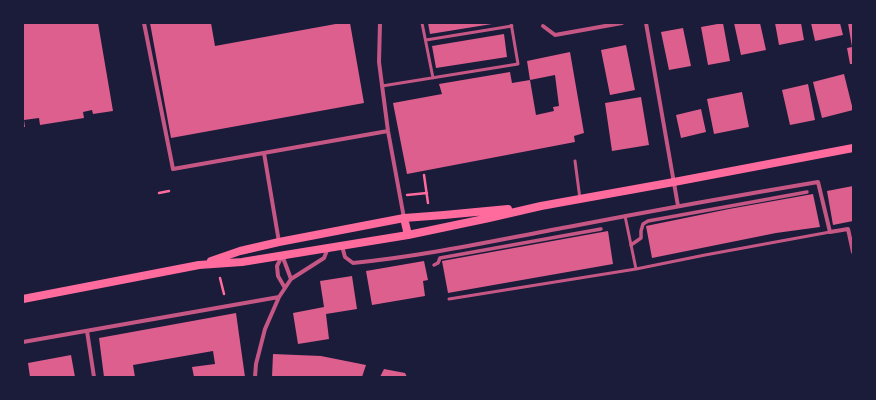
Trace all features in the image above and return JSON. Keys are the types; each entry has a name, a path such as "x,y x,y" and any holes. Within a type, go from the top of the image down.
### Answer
{"main road":[{"path":"23,299 199,265 242,262 408,235 541,206 853,148"},
{"path":"199,265 240,251 279,242 404,218 541,206"},
{"path":"404,218 408,235"},
{"path":"279,242 282,255"}],"street":[{"path":"144,23 173,169 388,131"},
{"path":"380,23 379,62 388,131 404,218"},
{"path":"543,26 555,35 622,23"},
{"path":"646,23 678,206"},
{"path":"264,153 279,242"},
{"path":"342,246 345,257 354,263 426,254 678,206 818,182 830,232 848,229 853,252"},
{"path":"631,246 642,238 641,231 643,224 648,221 807,192"},
{"path":"434,265 438,263 440,258 601,229"},
{"path":"255,377 256,364 265,329 279,297 291,279 324,258 328,248"},
{"path":"282,255 291,279"},
{"path":"282,255 277,266 278,276 285,288"},
{"path":"23,342 279,297"},
{"path":"87,331 94,377"}],"lane":[{"path":"422,23 433,78"},
{"path":"382,86 518,64 512,24 426,40"},
{"path":"575,161 580,199"},
{"path":"625,216 636,269"},
{"path":"450,299 636,269 830,232"}],"path":[{"path":"424,175 428,203"},
{"path":"159,193 169,191"},
{"path":"220,278 224,294"}],"building":[{"path":"23,23 98,23 113,111 93,114 92,110 83,112 84,118 40,125 39,118 24,120 25,127 23,127"},
{"path":"150,23 211,23 215,46 341,23 350,23 364,103 171,138"},
{"path":"428,23 491,23 492,24 430,34"},
{"path":"723,23 730,61 708,65 701,27"},
{"path":"734,23 760,23 766,50 741,55"},
{"path":"775,23 801,23 804,40 779,45"},
{"path":"811,23 840,23 843,35 815,41"},
{"path":"848,23 853,23 853,64 850,64 847,48 852,47"},
{"path":"683,28 691,66 669,70 661,32"},
{"path":"504,34 507,57 436,68 432,46"},
{"path":"626,45 635,90 610,95 601,50"},
{"path":"570,52 584,133 574,136 575,142 407,174 393,103 442,94 439,84 510,72 512,83 530,80 527,61","holes":["555,75 559,106 553,107 554,111 536,115 530,80"]},
{"path":"844,74 853,110 822,118 813,82"},
{"path":"808,84 815,120 790,125 782,90"},
{"path":"742,92 749,127 714,134 707,99"},
{"path":"641,97 649,145 612,151 605,103"},
{"path":"701,109 706,132 681,138 676,115"},
{"path":"853,186 853,221 833,225 827,191"},
{"path":"813,194 820,227 776,233 652,258 646,226"},
{"path":"608,231 613,264 448,293 442,261"},
{"path":"424,261 428,280 423,281 425,296 372,305 366,271"},
{"path":"352,276 357,309 326,314 329,339 298,344 293,313 324,307 320,281"},
{"path":"236,313 245,377 194,377 192,367 215,364 213,351 133,365 135,377 104,377 99,338"},
{"path":"273,354 321,356 366,365 362,377 272,377"},
{"path":"71,355 75,377 30,377 28,363"},
{"path":"384,369 405,373 407,377 380,377"}]}
